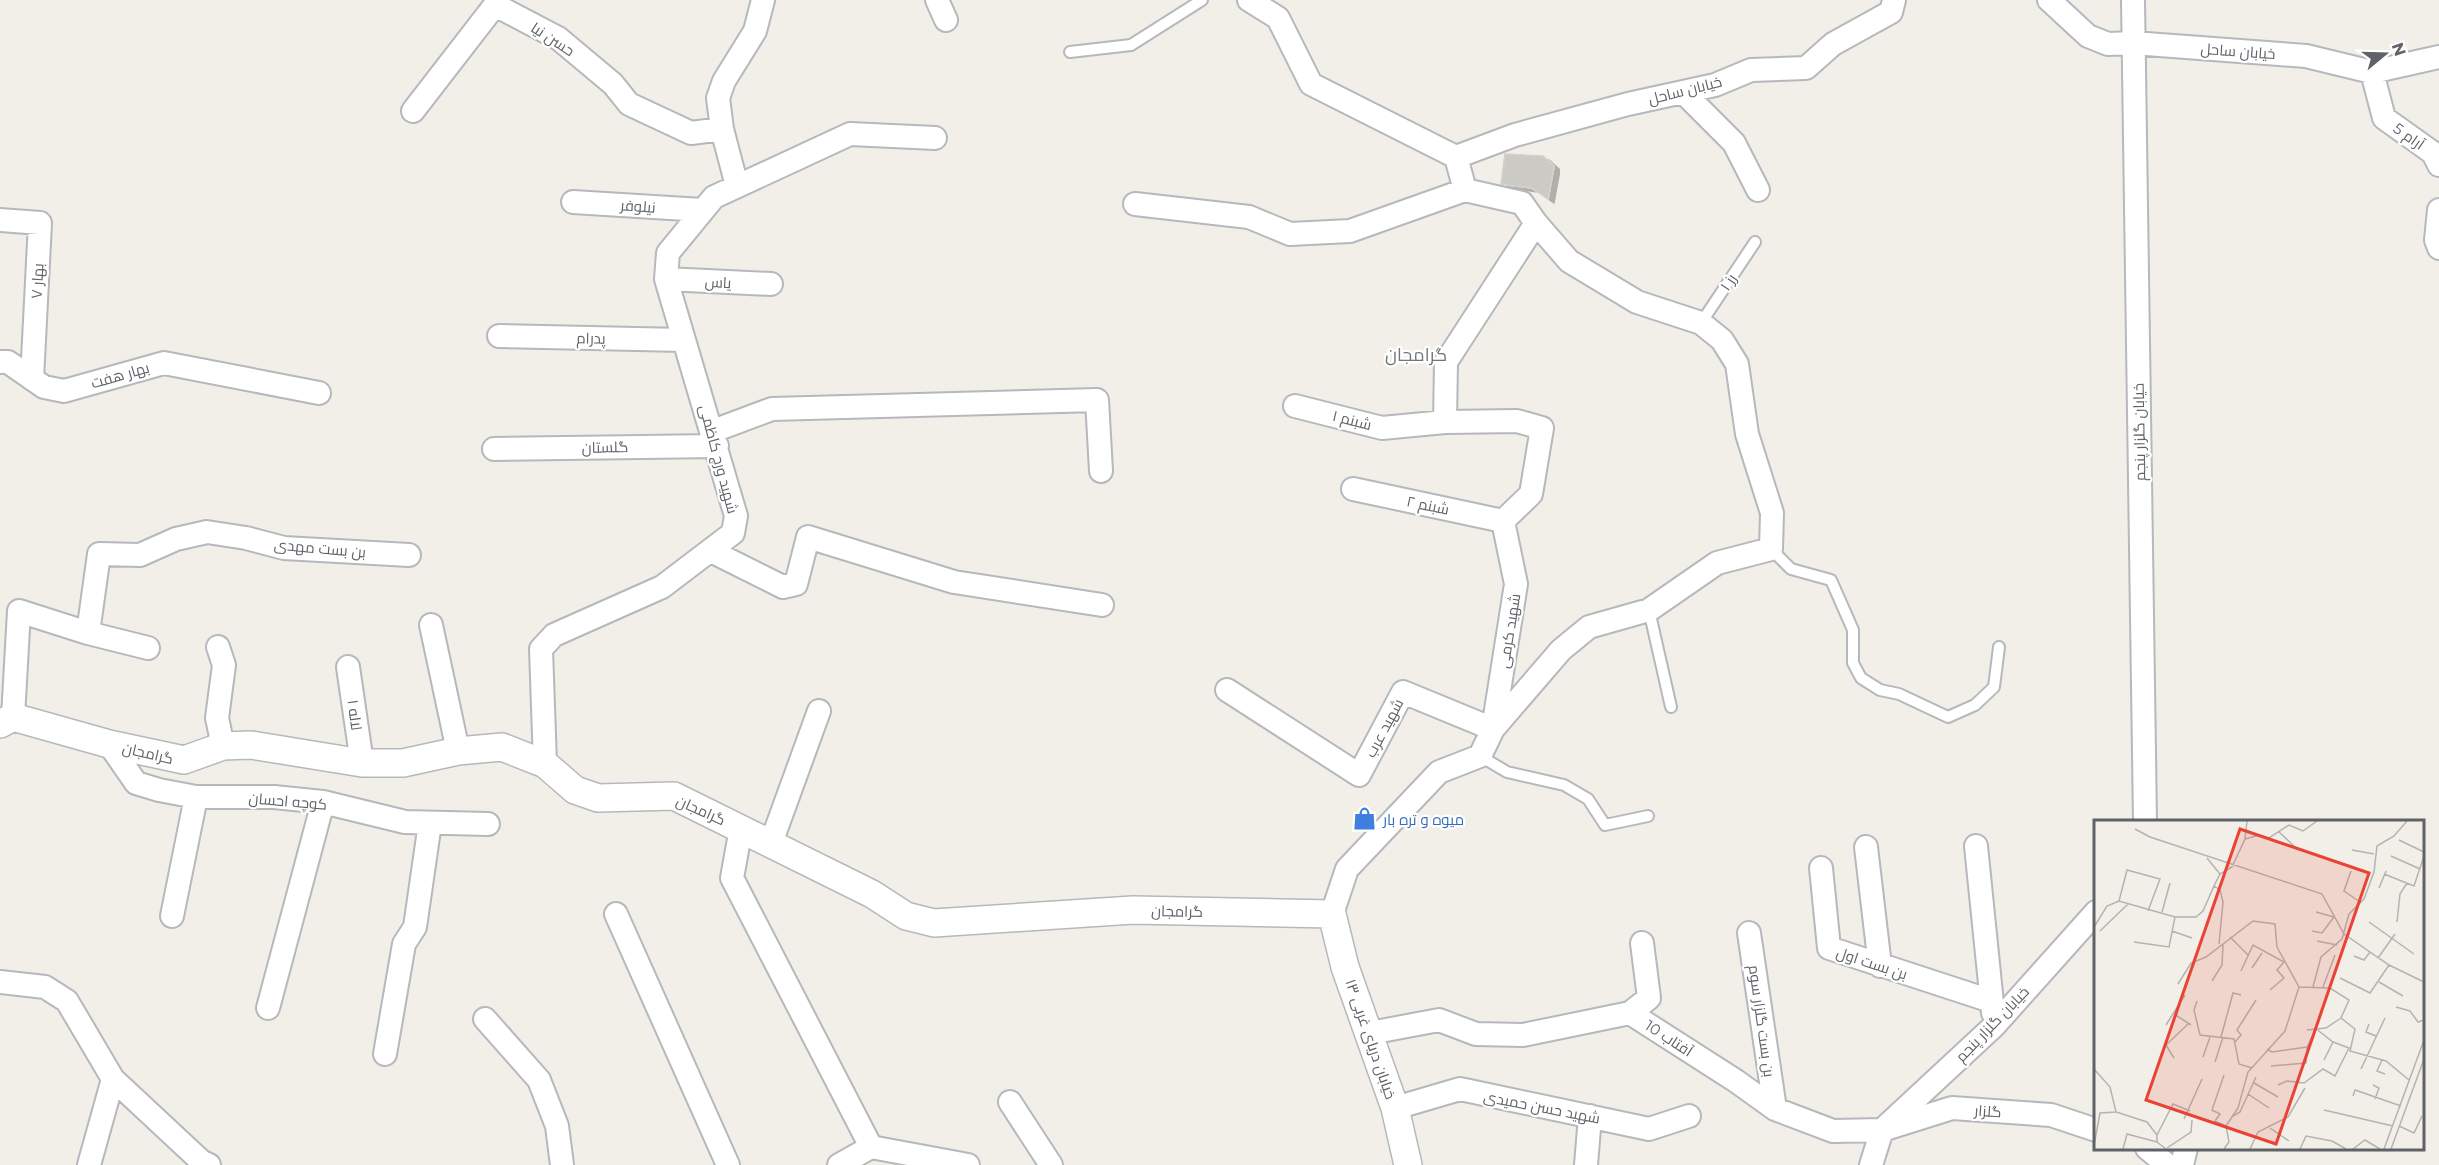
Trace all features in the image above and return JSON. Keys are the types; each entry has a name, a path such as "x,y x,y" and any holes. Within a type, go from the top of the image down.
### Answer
{"street":[{"path":"736,186 722,129 718,98 724,81 755,31 763,0"},
{"path":"1249,0 1278,18 1311,84 1456,157 1465,190"},
{"name":"خیابان ساحل","path":"1456,157 1515,135 1628,104 1715,86 1750,70 1806,68 1833,44 1891,12 1894,0"},
{"name":"خیابان ساحل","path":"2049,0 2088,36 2108,44 2133,43 2306,56 2372,72 2439,57"},
{"name":"خیابان گلزار پنجم","path":"2133,0 2145,820"},
{"name":"حسن نیا","path":"413,111 495,5 558,38 613,84 628,104 691,133 722,129"},
{"name":"آرام 5","path":"2372,72 2384,118 2433,153 2439,165"},
{"path":"1683,92 1734,143 1758,190"},
{"name":"شهید ورچ کاظمی","path":"545,764 541,649 554,635 662,587 733,533 736,516 666,279 668,254 714,197 850,134 935,138"},
{"path":"1135,204 1249,217 1290,234 1350,231 1465,190 1522,202 1536,223 1569,261 1637,302 1701,323 1722,340 1737,364 1747,434 1772,513 1771,549 1718,563 1649,610 1589,627 1561,651 1493,729 1480,756 1439,772 1347,869 1332,914"},
{"name":"نیلوفر","path":"573,202 702,210"},
{"path":"2439,210 2436,240 2439,248"},
{"name":"بهار ۷","path":"0,220 40,223 32,379"},
{"path":"1503,520 1531,494 1542,428 1517,422 1445,422 1446,362 1536,223"},
{"name":"یاس","path":"666,279 771,284"},
{"name":"پدرام","path":"499,336 683,340"},
{"name":"بهار هفت","path":"0,362 8,362 44,387 64,391 164,363 319,393"},
{"name":"گلستان","path":"494,449 715,439 772,409 1096,400 1101,471"},
{"name":"شبنم ۱","path":"1294,406 1382,428 1445,422"},
{"name":"شبنم ۲","path":"1353,489 1503,520"},
{"name":"شهید کرمی","path":"1493,729 1516,584 1503,520"},
{"name":"بن بست مهدی","path":"88,633 99,554 140,555 176,539 207,532 246,538 284,548 409,555"},
{"path":"711,551 783,587 796,585 808,537 954,582 1102,605"},
{"path":"6,721 10,608 88,633 148,648"},
{"path":"431,625 458,751"},
{"path":"218,647 224,665 217,718 223,746"},
{"name":"لاله ۱","path":"348,667 362,763"},
{"name":"شهید عرب","path":"1227,690 1359,775 1403,692 1493,729"},
{"path":"771,843 819,711"},
{"name":"گرامجان","path":"6,721 184,760 223,746 250,745 362,763 403,763 458,751 502,747 545,764 576,790 598,798 674,796 872,894 906,916 934,923 1133,910 1332,914"},
{"name":"کوچه احسان","path":"109,744 136,783 196,797 274,797 323,802 405,822 488,824"},
{"path":"172,916 196,797"},
{"path":"268,1008 323,802"},
{"path":"385,1054 404,944 415,927 430,823"},
{"path":"741,828 732,878 871,1147"},
{"path":"1976,846 1994,1026"},
{"path":"1866,847 1881,966"},
{"name":"بن بست اول","path":"1821,868 1829,948 1991,1001"},
{"path":"616,914 728,1165"},
{"name":"خیابان دریای غربی ۱۳","path":"1332,914 1345,967 1395,1108 1408,1165"},
{"name":"خیابان گلزار پنجم","path":"1882,1130 1994,1026 2094,914"},
{"name":"بن بست گلزار سوم","path":"1749,933 1775,1109"},
{"path":"1630,1013 1649,998 1642,943"},
{"path":"0,982 45,987 66,1001 113,1079 204,1164"},
{"name":"آفتاب 10","path":"1370,1033 1439,1020 1476,1034 1523,1035 1630,1013 1736,1081 1775,1109 1833,1131 1882,1130"},
{"path":"485,1019 539,1080 557,1126 562,1165"},
{"path":"89,1165 113,1079"},
{"name":"شهید حسن حمیدی","path":"1395,1108 1460,1089 1650,1129 1689,1116"},
{"path":"1010,1102 1043,1163"},
{"name":"گلزار","path":"1882,1130 1952,1108 2051,1115 2094,1129"},
{"path":"1586,1165 1590,1116"},
{"path":"1871,1165 1882,1130"},
{"path":"839,1165 871,1147 968,1165"},
{"path":"2148,1150 2167,1165"},
{"path":"2182,1165 2186,1150"}],"lane":[{"path":"1070,52 1131,45 1202,0"},
{"name":"رز ۱","path":"1701,323 1755,242"},
{"path":"1771,549 1791,568 1831,580 1853,630 1853,663 1861,678 1880,690 1899,694 1948,717 1975,705 1994,687 1999,647"},
{"path":"1649,610 1671,707"},
{"path":"1480,756 1507,772 1564,785 1588,798 1605,825 1648,816"}],"building":[{"path":"1505,154 1543,156 1554,166 1548,199 1532,188 1501,184"}],"place":[{"name":"میوه و تره بار","path":"1365,819"}],"district":[{"name":"گرامجان","path":"1416,355"}]}
